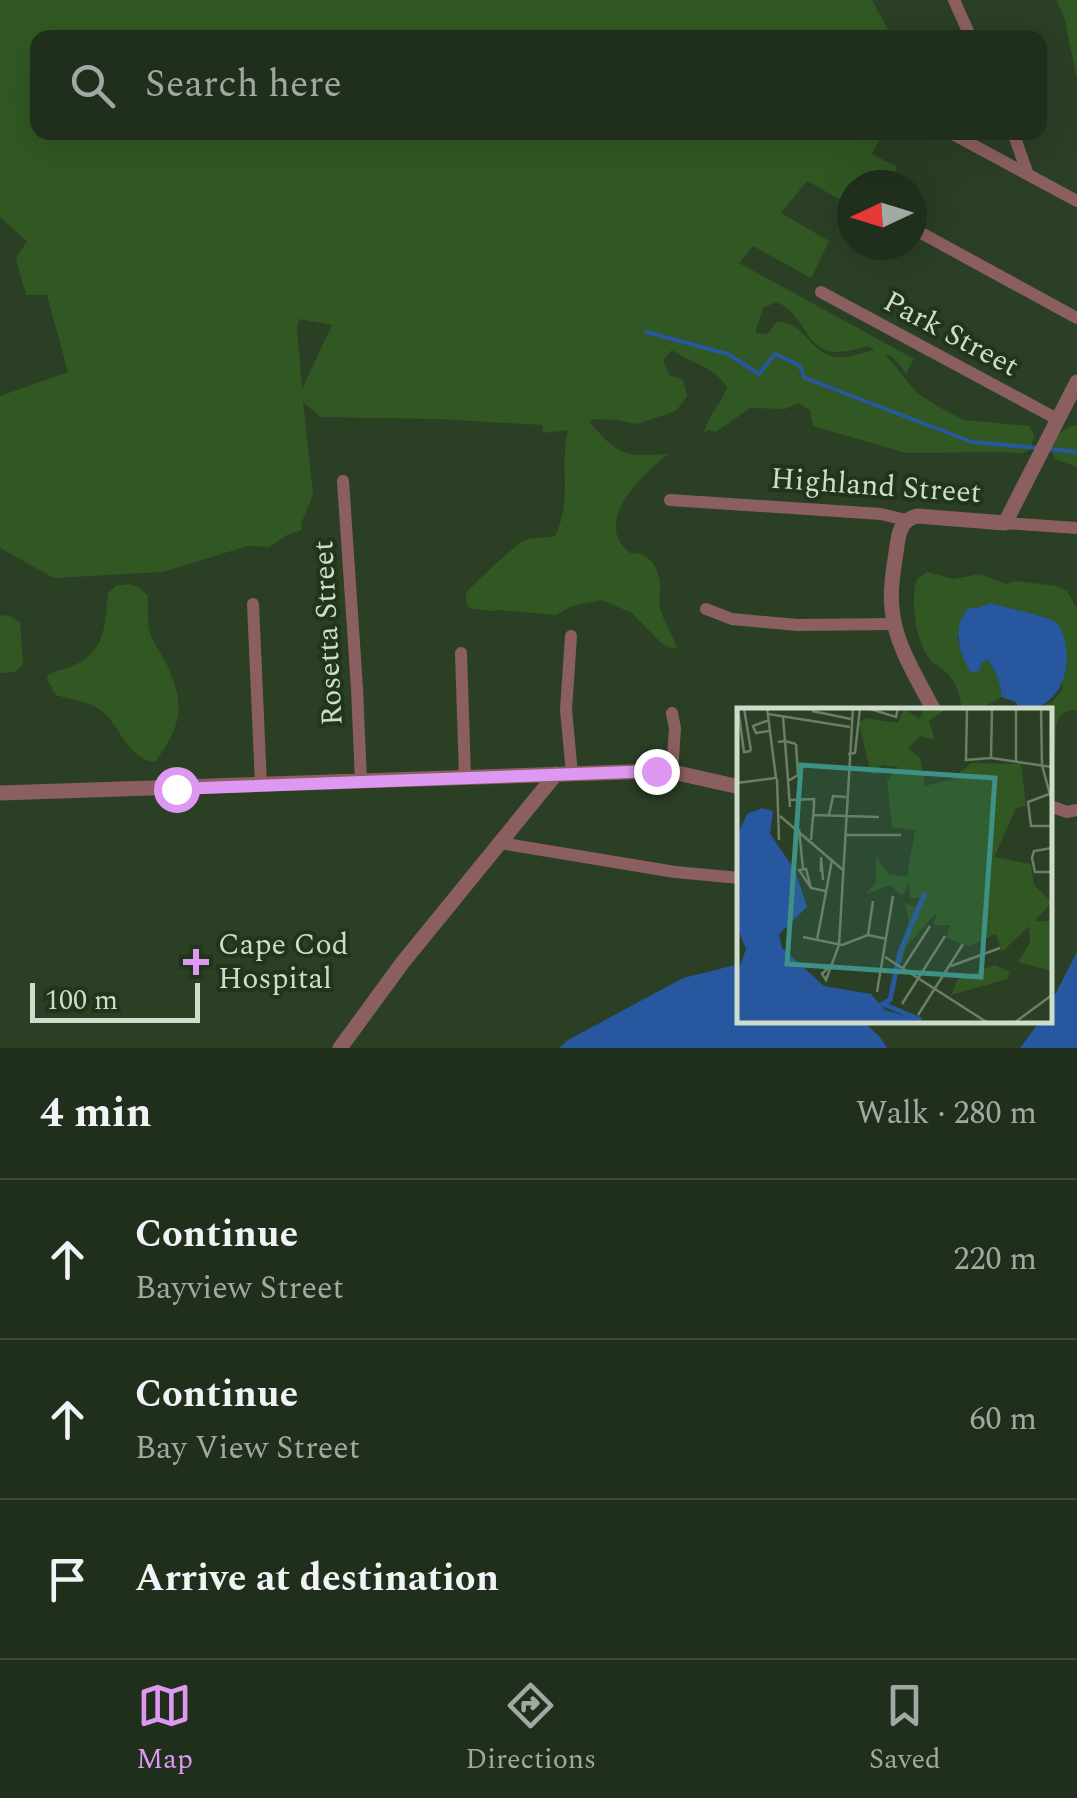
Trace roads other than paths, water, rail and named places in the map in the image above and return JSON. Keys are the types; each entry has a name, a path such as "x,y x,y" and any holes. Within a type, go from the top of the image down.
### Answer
{"street":[{"path":"954,0 967,30"},
{"path":"965,140 1077,201"},
{"path":"1016,140 1027,172"},
{"path":"927,236 1077,318"},
{"name":"Park Street","path":"821,292 1057,419"},
{"path":"1005,523 1077,382"},
{"name":"Rosetta Street","path":"343,481 360,782"},
{"name":"Highland Street","path":"670,500 880,514 906,520 925,516 1077,528"},
{"path":"906,520 898,538 893,578 894,624 933,708"},
{"path":"253,604 261,784"},
{"path":"706,609 732,619 796,625 894,624"},
{"path":"340,1048 432,926 564,774 571,636"},
{"path":"461,653 465,778"},
{"path":"672,713 676,728 672,773"},
{"path":"0,794 656,771 737,786"},
{"path":"1052,807 1067,812 1077,810"},
{"path":"500,844 674,872 737,878"}],"water":[{"path":"992,603 1058,624 1064,637 1066,665 1057,691 1048,701 1036,708 1020,708 1002,697 989,660 981,663 979,671 971,673 963,657 959,631 963,615 969,608"},
{"path":"1077,952 1077,1048 1020,1048 1039,1023 1052,1023 1052,1000"},
{"path":"737,964 737,1023 865,1023 887,1048 559,1048 683,978"}],"waterway":[{"path":"646,332 728,354 759,374 775,354 799,365 805,378 972,442 1039,448"},
{"path":"1049,449 1077,452"}],"place":[{"name":"Cape Cod Hospital","path":"196,962"}]}
